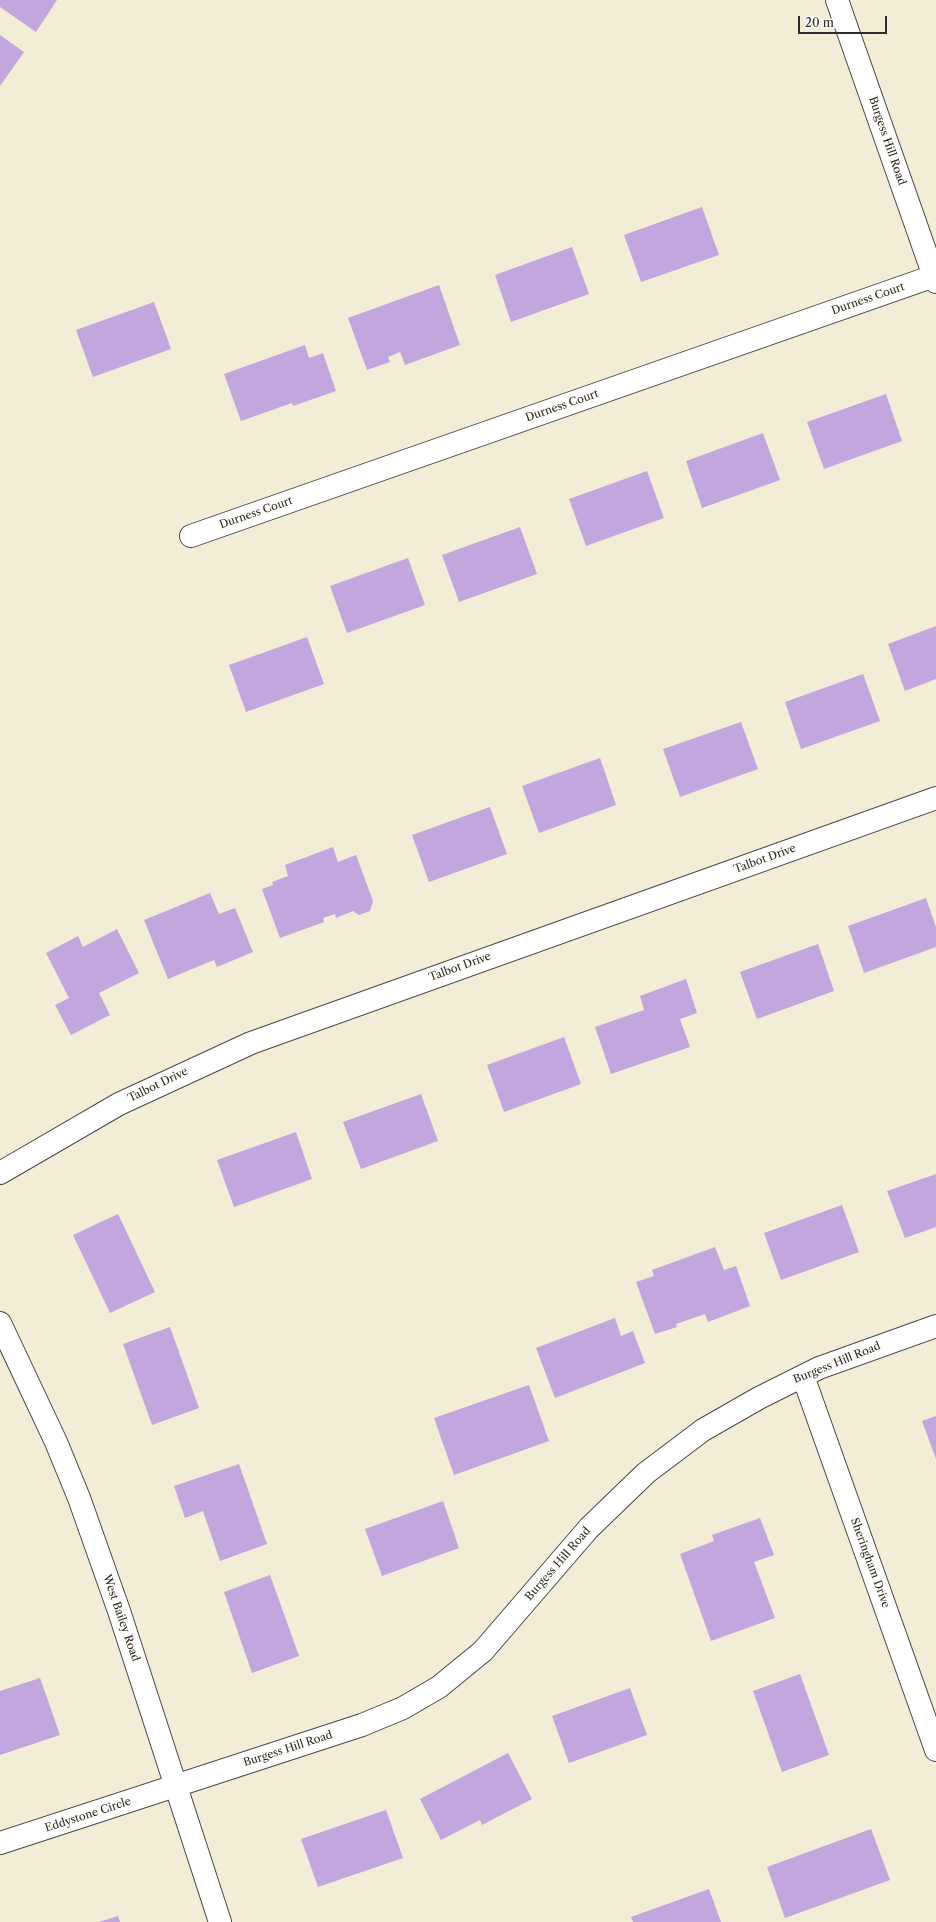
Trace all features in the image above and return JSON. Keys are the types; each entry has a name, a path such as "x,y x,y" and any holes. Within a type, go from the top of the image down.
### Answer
{"street":[{"name":"Burgess Hill Road","path":"837,0 935,279"},
{"name":"Durness Court","path":"191,536 935,279"},
{"name":"Talbot Drive","path":"0,1173 119,1104 252,1043 936,798"},
{"name":"West Bailey Road","path":"0,1323 8,1361 56,1442 79,1498 119,1611 220,1922"},
{"name":"Burgess Hill Road","path":"175,1786 362,1725 403,1708 440,1687 484,1651 589,1528 646,1473 703,1430 759,1398 819,1368 936,1326"},
{"name":"Sheringham Drive","path":"803,1376 936,1750"},
{"name":"Eddystone Circle","path":"0,1843 175,1786"}],"building":[{"path":"0,0 57,0 36,32 0,7"},
{"path":"0,35 24,52 0,86"},
{"path":"702,207 719,255 641,282 624,235"},
{"path":"572,247 589,294 511,322 495,275"},
{"path":"439,285 460,345 405,365 400,352 388,357 390,362 367,370 348,318"},
{"path":"154,302 171,349 93,377 76,330"},
{"path":"305,345 309,358 323,353 336,391 293,406 292,403 241,421 224,374"},
{"path":"886,394 902,441 824,469 807,422"},
{"path":"763,433 780,480 702,508 686,461"},
{"path":"647,471 664,518 586,546 569,499"},
{"path":"520,527 537,574 459,602 442,555"},
{"path":"408,558 425,605 347,633 330,586"},
{"path":"936,626 936,679 905,691 888,644"},
{"path":"307,637 324,684 246,712 229,665"},
{"path":"863,674 880,721 801,749 785,702"},
{"path":"741,722 758,769 680,797 663,749"},
{"path":"600,758 616,805 539,833 522,786"},
{"path":"490,807 507,854 429,882 412,835"},
{"path":"333,847 338,862 356,855 373,901 370,911 359,915 353,911 336,918 335,914 323,918 324,922 280,938 262,889 273,885 272,882 288,876 285,865"},
{"path":"210,893 219,914 235,908 253,952 217,967 214,960 168,979 144,920"},
{"path":"926,898 936,927 936,947 864,973 848,926"},
{"path":"117,929 139,973 99,993 110,1015 71,1035 55,1005 69,998 46,953 78,936 83,947"},
{"path":"818,944 834,991 757,1019 740,972"},
{"path":"686,979 697,1013 680,1019 690,1047 611,1074 595,1027 644,1010 640,996"},
{"path":"564,1037 581,1084 504,1112 487,1065"},
{"path":"421,1094 438,1141 361,1169 343,1122"},
{"path":"296,1132 312,1179 234,1207 217,1160"},
{"path":"936,1174 936,1227 905,1238 887,1191"},
{"path":"842,1205 859,1252 781,1280 764,1233"},
{"path":"118,1214 155,1292 110,1313 73,1235"},
{"path":"715,1247 724,1270 736,1266 750,1306 708,1322 705,1314 676,1324 677,1327 655,1334 636,1282 654,1276 652,1270"},
{"path":"615,1318 621,1336 633,1331 645,1363 555,1398 536,1348"},
{"path":"170,1327 199,1408 152,1425 123,1344"},
{"path":"529,1385 549,1441 454,1475 434,1418"},
{"path":"936,1416 936,1459 922,1421"},
{"path":"239,1464 267,1544 220,1561 203,1511 185,1518 174,1486"},
{"path":"443,1501 459,1548 382,1576 365,1529"},
{"path":"760,1518 774,1555 754,1562 775,1618 711,1641 680,1554 714,1541 712,1535"},
{"path":"270,1575 299,1656 252,1673 224,1592"},
{"path":"800,1674 829,1755 782,1772 753,1691"},
{"path":"40,1678 60,1735 0,1755 0,1691"},
{"path":"630,1688 647,1735 569,1763 552,1716"},
{"path":"508,1753 532,1799 482,1825 480,1820 441,1840 420,1799"},
{"path":"386,1810 403,1858 318,1887 301,1839"},
{"path":"871,1829 890,1880 785,1918 767,1867"},
{"path":"709,1889 721,1922 633,1922 631,1917"},
{"path":"118,1916 120,1922 99,1922"}]}
